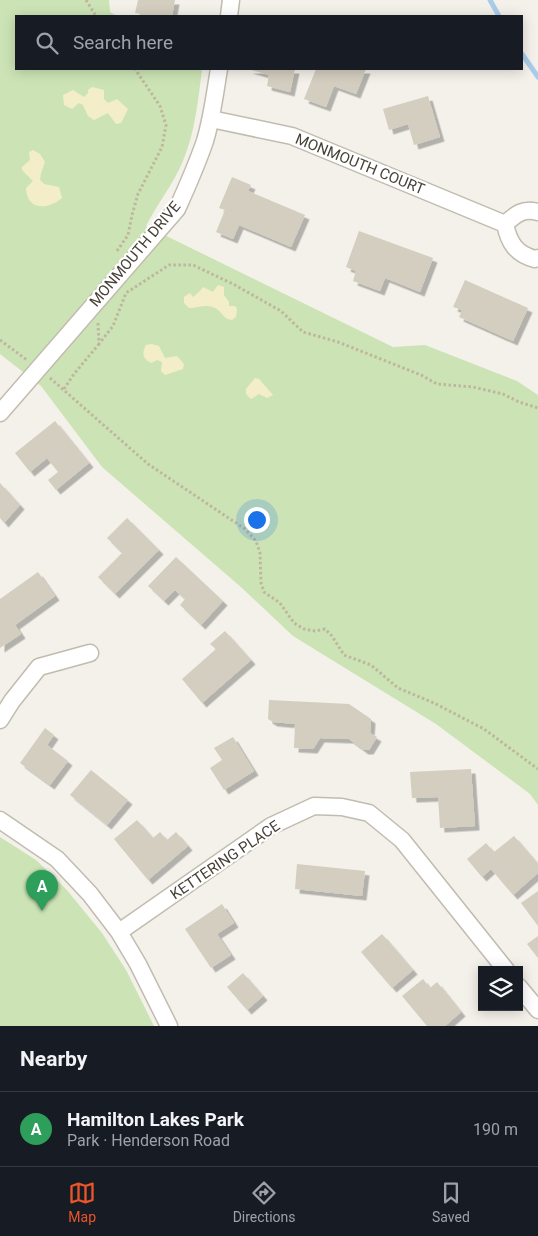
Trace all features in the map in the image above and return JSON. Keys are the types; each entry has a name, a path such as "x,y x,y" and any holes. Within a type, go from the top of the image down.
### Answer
{"street":[{"path":"229,15 231,0"},
{"name":"MONMOUTH DRIVE","path":"0,413 177,209 193,174 211,119 219,70"},
{"name":"MONMOUTH COURT","path":"211,119 292,136 505,224"},
{"path":"538,212 529,210 516,213 505,224 512,244 523,256 538,258"},
{"path":"0,720 12,701 40,667 90,653"},
{"name":"KETTERING PLACE","path":"119,932 271,826 314,806 342,807 369,813 402,840 503,966"},
{"path":"0,820 58,859 90,894 119,932 138,964 169,1026"},
{"path":"523,992 538,1010"}],"path":[{"path":"86,0 95,15"},
{"path":"114,256 128,235 138,194 162,147 166,126 160,106 136,70"},
{"path":"64,389 113,326 126,293 170,265 193,265 233,284 281,311 303,332 338,342 421,375 437,384 473,387 503,394 538,408"},
{"path":"96,302 99,344"},
{"path":"0,340 64,389 148,464 246,529 256,541 260,553 261,583 264,592 280,602 294,623 304,629 325,630 332,636 344,656 371,665 398,688 434,703 484,730 538,770"}],"green space":[{"path":"0,0 109,0 110,12 115,15 15,15 15,70 202,70 196,116 187,150 175,178 146,226 393,347 425,345 517,381 538,395 538,805 530,794 436,724 293,636 242,588 102,467 41,386 0,354"},
{"path":"0,837 36,860 66,889 102,933 126,970 154,1026 0,1026"}],"sand":[{"path":"92,87 104,90 104,99 108,103 117,99 128,109 121,123 116,124 108,113 94,120 88,116 83,105 79,103 72,109 64,105 63,95 73,90 84,97"},
{"path":"33,150 40,154 45,162 40,180 44,184 59,187 62,198 51,205 39,206 30,201 27,196 26,188 33,181 22,170 22,167 30,160 29,152"},
{"path":"218,285 224,287 224,295 229,302 229,306 235,306 237,309 236,317 232,320 226,318 213,307 189,308 184,303 184,297 190,293 193,297 203,287 213,292"},
{"path":"146,345 159,346 165,358 177,356 184,364 183,369 165,375 161,371 162,362 157,360 151,363 144,357 143,353"},
{"path":"255,378 259,379 273,395 267,398 259,394 251,399 246,394 246,389"}],"building":[{"path":"138,0 175,0 172,15 135,13"},
{"path":"252,70 295,70 290,92 267,86 269,75"},
{"path":"316,70 366,70 356,94 334,86 326,107 304,99"},
{"path":"428,96 440,137 414,145 408,124 389,130 383,109"},
{"path":"232,177 251,185 248,191 305,215 291,247 239,225 233,239 216,232 225,210 219,208"},
{"path":"359,231 433,258 420,292 385,278 380,291 353,281 356,271 346,267"},
{"path":"465,280 528,308 513,341 459,317 462,310 453,307"},
{"path":"55,421 89,463 56,490 48,480 58,472 47,458 30,472 15,453"},
{"path":"0,483 20,505 4,523 0,518"},
{"path":"127,518 159,550 115,594 98,577 122,553 107,538"},
{"path":"176,557 223,601 201,625 180,605 185,599 175,590 164,601 148,586"},
{"path":"38,572 55,596 15,625 21,634 0,648 0,599"},
{"path":"225,631 251,660 202,703 182,679 216,649 210,644"},
{"path":"269,700 349,704 371,719 370,733 377,737 369,750 364,750 349,739 320,738 313,749 294,748 295,724 273,722 268,719"},
{"path":"45,728 54,735 47,745 68,761 50,785 20,763"},
{"path":"233,737 254,771 224,790 210,768 222,760 214,748"},
{"path":"471,769 475,826 440,828 438,797 412,798 410,772"},
{"path":"91,770 128,800 107,825 70,795"},
{"path":"137,820 153,838 160,832 167,840 176,832 188,846 148,880 114,839"},
{"path":"514,836 538,864 538,873 513,895 491,869 482,877 467,859 486,843 494,852"},
{"path":"297,864 365,871 362,896 295,889"},
{"path":"538,891 538,926 521,903"},
{"path":"222,904 234,923 217,934 231,955 211,968 185,929"},
{"path":"382,934 413,970 392,988 361,952"},
{"path":"538,936 538,958 527,944"},
{"path":"243,973 263,996 247,1010 227,987"},
{"path":"423,979 430,988 437,982 461,1012 445,1026 427,1026 402,996"}],"waterway":[{"path":"490,0 498,15"},
{"path":"523,55 538,77"}],"place":[{"name":"Hamilton Lakes Park","path":"42,911"}]}
